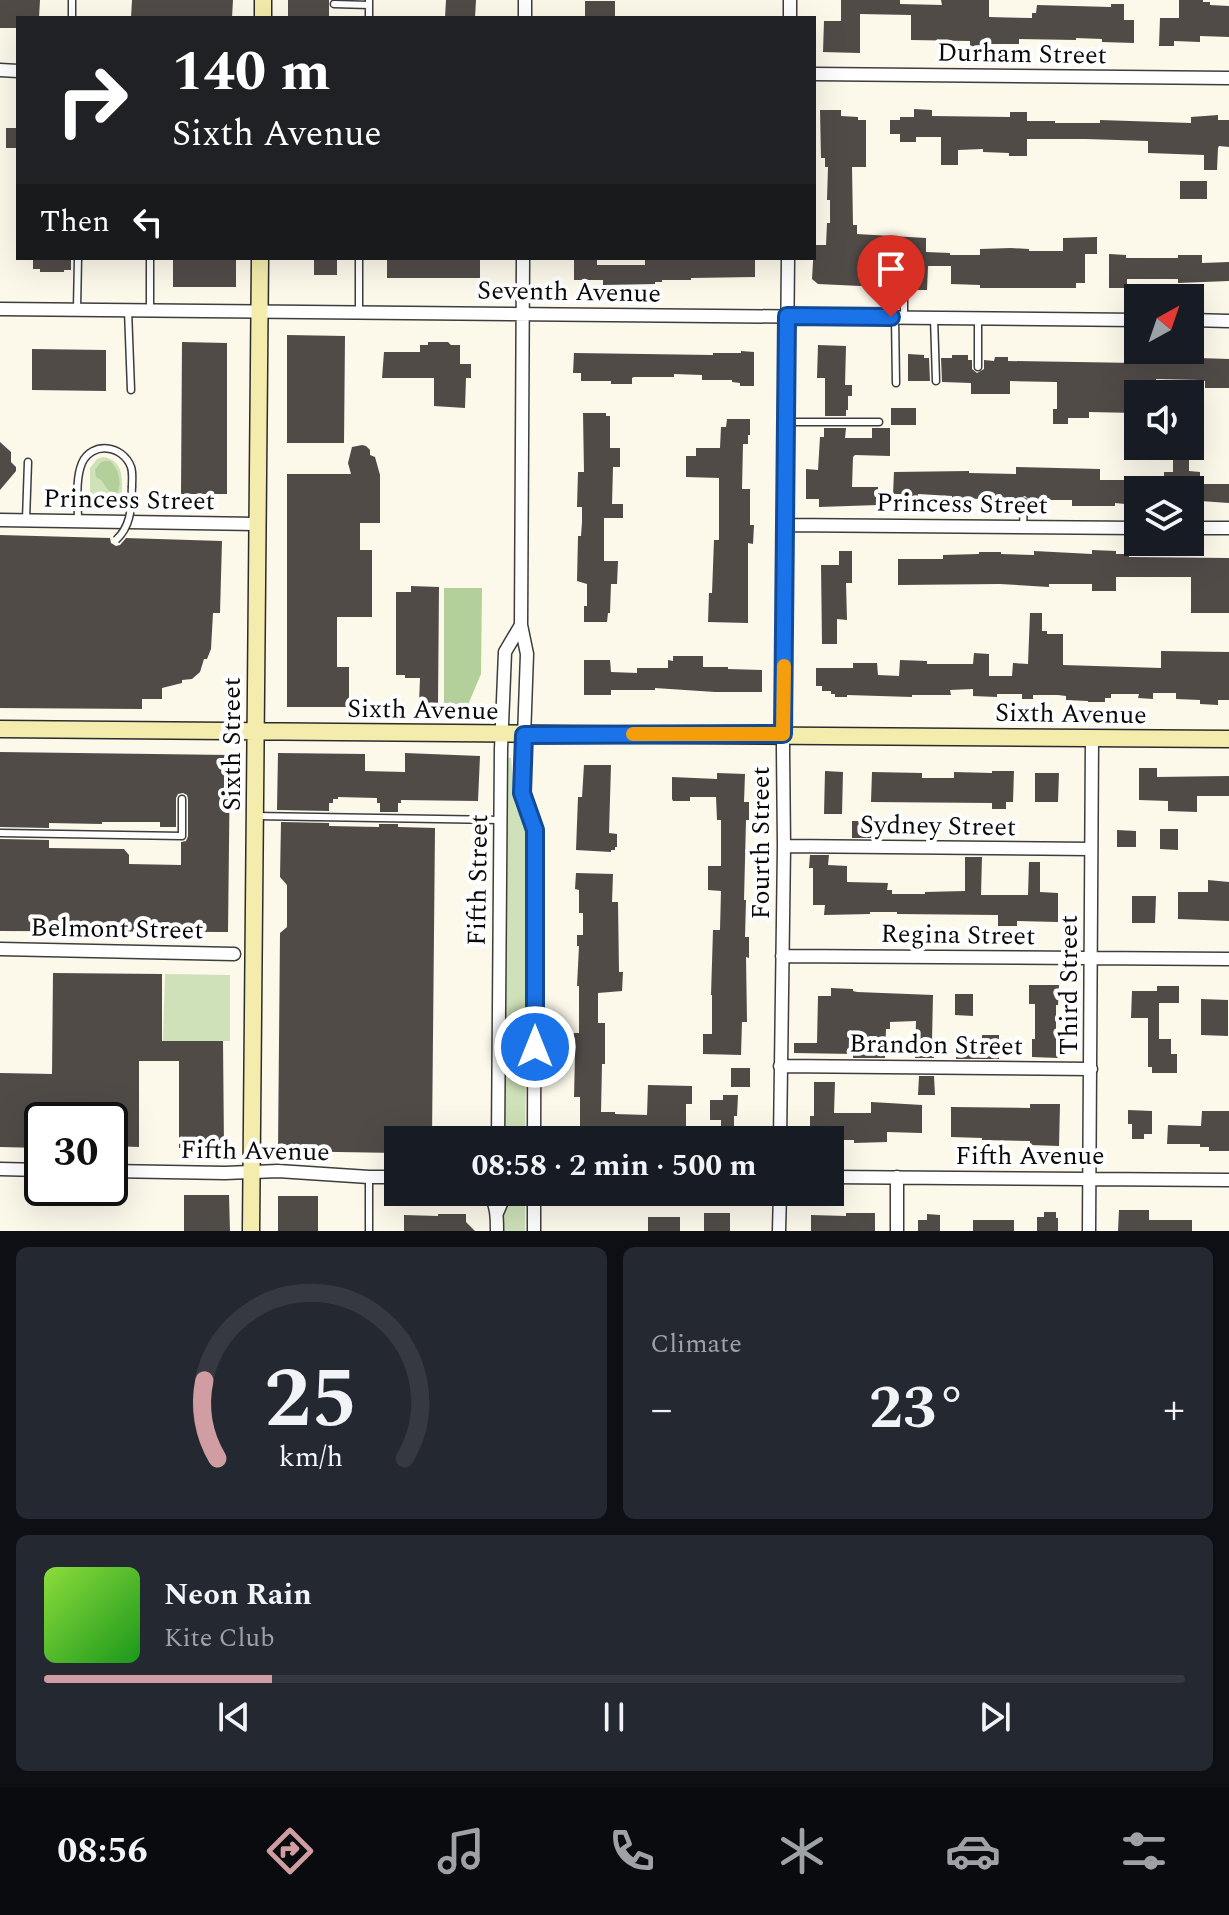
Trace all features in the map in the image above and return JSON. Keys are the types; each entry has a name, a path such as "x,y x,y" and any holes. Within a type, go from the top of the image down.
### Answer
{"street":[{"name":"Durham Street","path":"816,74 1229,78"},
{"name":"Sixth Street","path":"251,1231 260,260"},
{"name":"Fifth Street","path":"523,260 521,625 527,654 522,793 535,830 534,1126"},
{"name":"Fourth Street","path":"780,1126 788,260"},
{"name":"Seventh Avenue","path":"0,309 1124,320"},
{"path":"1204,320 1229,321"},
{"name":"Princess Street","path":"0,520 257,524"},
{"name":"Princess Street","path":"785,525 1124,528"},
{"path":"1204,528 1229,528"},
{"name":"Fifth Street","path":"498,1126 505,652 521,625"},
{"name":"Sixth Avenue","path":"0,729 1229,739"},
{"name":"Third Street","path":"1089,1231 1092,738"},
{"name":"Sydney Street","path":"784,846 1091,849"},
{"name":"Belmont Street","path":"0,949 234,954"},
{"name":"Regina Street","path":"782,956 1229,959"},
{"name":"Brandon Street","path":"780,1066 1091,1069"},
{"path":"0,1169 24,1170"},
{"name":"Fifth Avenue","path":"128,1171 278,1171 384,1177"},
{"name":"Fifth Avenue","path":"844,1177 1229,1180"},
{"path":"897,1177 897,1231"},
{"path":"495,1206 497,1231"},
{"path":"497,1213 500,1206"},
{"path":"534,1206 534,1231"},
{"path":"779,1231 780,1206"}],"lane":[{"path":"334,4 369,2"},
{"path":"77,309 78,260"},
{"path":"150,260 150,310"},
{"path":"359,260 359,312"},
{"path":"891,265 897,317"},
{"path":"896,383 897,317 904,266"},
{"path":"128,310 131,390"},
{"path":"934,317 936,381"},
{"path":"978,318 978,367"},
{"path":"786,422 879,422"},
{"path":"78,521 79,473 83,460 95,449 110,448 126,457 133,470 131,515 127,527 116,540"},
{"path":"26,520 28,462"},
{"path":"1023,527 1024,502"},
{"path":"0,833 182,836 182,799"},
{"path":"255,816 501,820"},
{"path":"369,1177 369,1231"}],"green space":[{"path":"103,457 111,459 120,469 121,504 90,500 90,468"},
{"path":"104,461 110,461 118,473 120,482 116,495 112,495 96,477 95,470"},
{"path":"444,588 482,588 481,674 467,707 444,705"},
{"path":"507,758 511,758 515,804 528,833 529,843 525,1126 504,1126"},
{"path":"165,974 230,975 230,1041 163,1041"},
{"path":"505,1206 525,1206 525,1231 502,1231"}],"building":[{"path":"0,0 40,0 39,16 16,16 16,28 0,28"},
{"path":"132,0 233,0 232,16 131,16"},
{"path":"288,0 329,0 329,16 288,16"},
{"path":"446,0 476,0 475,16 445,16"},
{"path":"841,0 900,0 900,4 942,5 941,0 989,0 989,17 1032,18 1037,5 1111,7 1111,4 1124,4 1124,20 1134,20 1134,43 1076,38 1019,39 1019,44 989,44 989,47 970,48 970,41 911,40 911,15 860,14 860,53 823,52 824,21 841,21"},
{"path":"1179,0 1203,0 1210,2 1210,5 1229,6 1229,37 1200,36 1200,42 1174,41 1174,46 1159,46 1160,18 1179,18"},
{"path":"585,1 615,1 615,16 585,16"},
{"path":"914,109 932,110 932,116 1010,117 1010,112 1027,112 1027,121 1055,123 1100,123 1100,120 1191,123 1191,117 1218,115 1218,120 1229,120 1229,147 1219,146 1217,170 1204,170 1204,155 1148,153 1148,141 1086,139 1027,139 1027,156 983,152 983,149 958,150 958,165 941,165 941,137 916,137 916,142 900,142 900,134 890,134 890,120 914,117"},
{"path":"820,110 841,110 841,116 866,120 866,167 852,167 853,225 857,225 857,234 926,238 926,252 950,255 980,255 980,249 1063,251 1063,238 1097,237 1097,254 1085,254 1085,283 1076,283 1076,288 980,288 980,285 951,284 951,266 928,266 927,290 910,290 910,263 905,260 897,263 890,259 882,263 881,287 818,284 812,279 816,245 826,245 827,223 830,223 828,167 825,167 825,158 821,158"},
{"path":"6,128 16,128 16,148 6,148"},
{"path":"1180,181 1207,181 1207,199 1180,199"},
{"path":"1109,254 1126,255 1126,258 1202,255 1202,263 1229,262 1229,281 1178,283 1178,279 1127,279 1124,288 1109,288"},
{"path":"33,260 71,260 71,270 64,272 33,269"},
{"path":"173,260 236,260 236,287 173,287"},
{"path":"314,260 337,260 337,275 314,275"},
{"path":"387,260 480,260 480,278 387,278"},
{"path":"574,260 597,260 597,265 645,265 645,260 755,260 755,277 603,285 603,280 574,280"},
{"path":"287,335 345,336 344,443 287,443"},
{"path":"182,342 227,343 227,494 181,494"},
{"path":"428,342 460,345 460,364 471,364 471,378 466,378 465,408 434,406 434,378 382,378 384,352 420,352 420,345 428,345"},
{"path":"818,345 846,346 845,385 852,385 852,396 848,396 846,416 825,416 825,378 817,378"},
{"path":"32,349 106,350 106,391 32,390"},
{"path":"754,352 754,386 740,386 732,380 702,380 702,375 674,374 674,377 634,377 632,384 611,384 611,381 581,381 581,373 573,373 574,353 713,355"},
{"path":"908,354 929,358 930,381 908,381"},
{"path":"952,355 968,355 968,360 972,360 972,369 977,373 984,369 984,360 994,361 995,357 1008,357 1008,361 1124,364 1204,364 1204,358 1229,359 1229,388 1205,388 1204,380 1124,380 1124,413 1089,412 1089,418 1068,418 1068,424 1053,424 1053,409 1057,409 1057,382 1010,381 1010,394 971,394 971,383 942,382 941,358 952,358"},
{"path":"891,408 916,408 916,425 891,425"},
{"path":"583,413 606,413 610,416 610,448 620,448 620,467 613,467 612,504 623,504 623,518 604,518 604,561 618,561 617,584 611,584 607,622 584,622 587,584 577,581 578,536 581,536 582,522 582,507 577,507 578,472 584,472"},
{"path":"727,419 750,419 748,444 743,444 742,489 750,489 750,525 754,525 753,544 748,543 748,623 708,622 714,540 719,540 719,478 686,477 686,456 696,456 696,448 720,448 721,427 726,427"},
{"path":"824,428 846,428 845,438 872,438 872,428 890,428 890,456 853,457 852,487 878,487 878,505 819,507 819,499 806,499 806,469 818,470 820,437 824,437"},
{"path":"0,442 11,452 11,462 16,471 0,490"},
{"path":"362,445 375,457 380,475 380,523 360,523 360,550 372,550 372,617 337,617 337,667 349,667 349,707 287,707 287,474 351,474 348,463 352,447"},
{"path":"1173,460 1189,460 1189,471 1200,472 1200,476 1164,476 1164,472 1173,472"},
{"path":"1016,467 1100,469 1100,480 1124,480 1124,504 1072,506 1072,500 1029,500 1025,496 1015,500 918,494 918,503 902,502 902,494 893,494 894,472 1016,474"},
{"path":"1204,484 1229,484 1229,503 1204,501"},
{"path":"0,535 110,538 116,546 126,538 222,541 220,613 213,613 211,649 200,672 192,679 162,688 162,699 142,699 142,709 0,708"},
{"path":"1092,550 1116,551 1116,554 1129,557 1229,558 1229,613 1191,613 1191,577 1116,577 1116,591 1092,591 1092,584 1049,584 1049,587 898,585 898,559 943,559 943,555 979,552 1092,554"},
{"path":"839,551 852,551 852,583 846,583 847,620 837,619 837,644 822,644 821,565 839,565"},
{"path":"411,586 439,587 438,704 419,704 420,678 396,675 396,592 411,592"},
{"path":"1030,613 1042,613 1042,631 1063,634 1063,665 1161,668 1161,651 1229,652 1229,700 1218,700 1218,705 1200,704 1200,700 1176,699 1176,693 1153,693 1153,699 1138,698 1139,694 1111,694 1105,702 1088,702 1066,700 1066,696 1058,695 1033,695 1033,699 1022,699 1022,694 973,696 973,689 950,690 951,695 835,697 831,691 822,691 822,686 816,686 816,668 853,668 853,663 877,663 878,675 899,676 900,660 927,661 927,664 973,664 974,653 989,654 989,676 1012,676 1013,663 1028,664"},
{"path":"673,656 703,656 703,667 762,670 762,692 655,688 611,690 611,695 584,695 584,660 610,660 611,672 637,673 637,668 668,668 668,660 673,661"},
{"path":"0,752 230,755 228,932 0,931 0,839 49,840 49,848 124,849 129,855 129,864 181,865 181,842 186,841 188,836 188,799 183,793 176,798 176,827 160,827 160,822 102,822 49,823 49,828 0,827"},
{"path":"278,753 365,754 365,771 405,772 405,753 480,756 478,801 401,800 398,812 380,812 377,798 338,797 329,803 329,811 277,810"},
{"path":"584,765 611,765 609,833 617,834 617,847 611,852 576,850 578,797 582,797"},
{"path":"1139,768 1157,768 1157,777 1229,776 1229,796 1197,796 1197,812 1168,811 1168,801 1139,800"},
{"path":"825,771 843,772 842,814 824,814"},
{"path":"1014,771 1013,802 1006,802 1006,809 992,809 992,803 871,802 872,772 922,773 922,778 954,778 954,772"},
{"path":"717,773 745,774 744,802 749,802 744,900 745,937 749,937 749,958 746,957 747,1022 742,1022 741,1055 703,1054 703,1034 712,1034 713,930 720,930 721,891 708,890 708,866 721,866 721,820 717,820 716,797 690,797 690,801 672,799 672,777 717,779"},
{"path":"1035,773 1059,773 1058,802 1035,802"},
{"path":"852,821 872,821 872,838 852,838"},
{"path":"281,822 379,827 379,824 398,824 398,827 435,828 432,1126 384,1126 384,1153 278,1151 280,933 287,927 287,885 280,877"},
{"path":"1160,829 1178,829 1178,850 1160,849"},
{"path":"1117,830 1136,831 1136,847 1117,847"},
{"path":"810,855 829,855 828,865 847,866 847,882 888,883 887,890 892,890 892,894 965,891 965,857 982,857 981,895 1028,895 1029,862 1040,862 1040,892 1058,893 1058,922 1017,921 1017,926 998,926 998,915 870,912 824,915 825,905 813,905"},
{"path":"576,873 613,874 612,902 618,902 622,991 598,993 598,1023 605,1023 601,1112 647,1115 648,1085 692,1086 692,1104 686,1104 686,1126 580,1126 580,1097 574,1097 573,1055 574,1033 579,1033 577,935 583,935 583,913 579,913 579,890 575,889"},
{"path":"1208,880 1229,882 1229,921 1178,919 1178,892 1208,892"},
{"path":"1132,896 1156,896 1155,923 1132,923"},
{"path":"53,973 162,974 162,1041 223,1041 224,1148 179,1148 179,1061 139,1061 139,1147 128,1147 128,1102 24,1102 24,1148 0,1147 0,1073 52,1074"},
{"path":"1029,985 1059,985 1056,1005 1058,1058 1032,1057 1035,1004 1029,1004"},
{"path":"1157,986 1179,986 1179,1003 1159,1003 1159,1039 1171,1039 1171,1054 1177,1054 1177,1073 1152,1073 1152,1067 1148,1067 1148,1018 1131,1018 1132,991 1157,991"},
{"path":"831,988 933,995 934,1058 915,1058 916,1021 890,1022 890,1029 886,1029 885,1058 794,1053 794,1043 817,1043 818,996 831,996"},
{"path":"955,994 973,994 973,1016 955,1015"},
{"path":"1201,999 1228,1000 1228,1036 1201,1035"},
{"path":"982,1035 999,1035 999,1059 956,1059 957,1041 982,1042"},
{"path":"731,1068 750,1068 750,1087 731,1087"},
{"path":"919,1076 934,1076 935,1095 918,1095"},
{"path":"814,1082 835,1082 834,1113 871,1113 871,1102 922,1105 922,1133 887,1132 887,1142 854,1143 854,1140 844,1140 844,1126 810,1126 810,1116 814,1116"},
{"path":"723,1095 738,1095 734,1126 721,1126 721,1120 710,1120 710,1100 723,1100"},
{"path":"1030,1104 1060,1104 1059,1146 1030,1145 1030,1141 951,1137 951,1107 1030,1108"},
{"path":"1128,1110 1152,1111 1152,1134 1144,1134 1144,1139 1132,1139"},
{"path":"1202,1111 1229,1111 1229,1151 1209,1151 1209,1147 1200,1147 1200,1144 1167,1144 1168,1125 1201,1126"},
{"path":"184,1195 229,1195 230,1231 184,1231"},
{"path":"278,1196 318,1196 318,1231 278,1231"},
{"path":"1119,1210 1149,1210 1149,1220 1192,1220 1192,1231 1118,1231"},
{"path":"1044,1212 1056,1212 1058,1231 1037,1231 1037,1217 1044,1217"},
{"path":"704,1213 730,1213 730,1231 704,1231"},
{"path":"846,1213 875,1213 875,1231 811,1231 811,1215 846,1216"},
{"path":"466,1214 466,1222 475,1231 404,1231 404,1215"},
{"path":"927,1214 940,1215 940,1231 918,1231 918,1220 927,1220"},
{"path":"648,1217 680,1217 680,1231 648,1231"},
{"path":"973,1220 1014,1220 1014,1231 973,1231"}],"slow traffic":[{"path":"633,734 783,734 784,666"}],"route":[{"path":"535,1047 535,830 522,793 524,735 783,734 787,316 891,317"}]}
